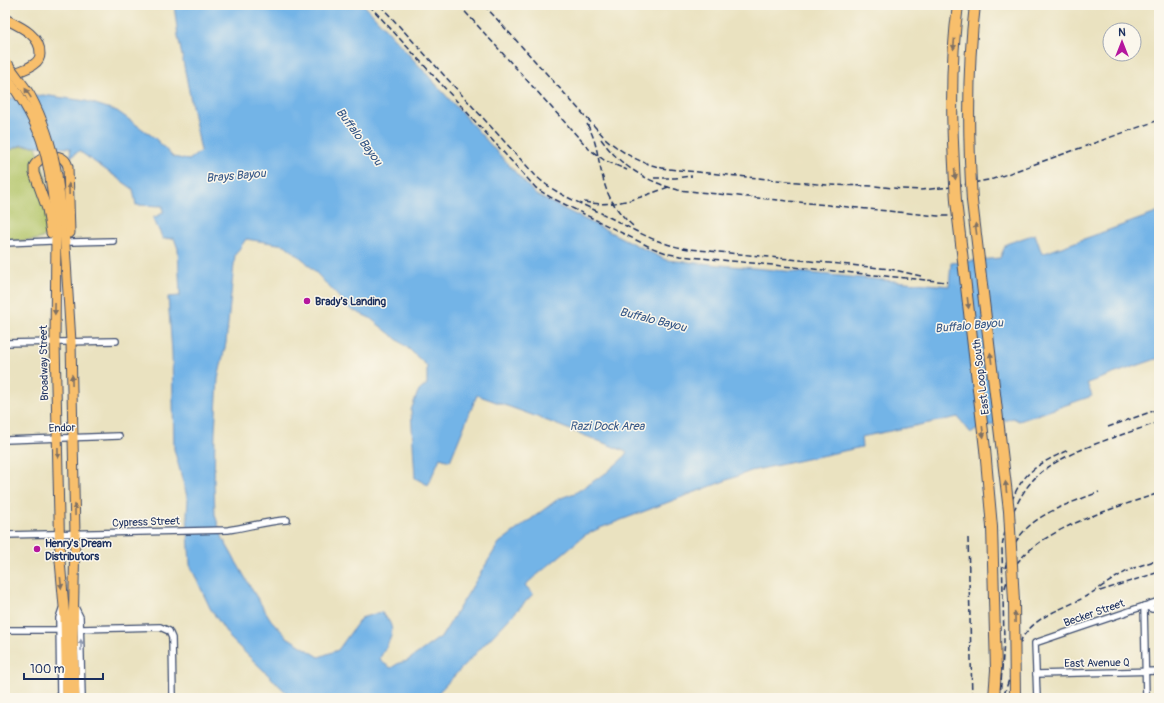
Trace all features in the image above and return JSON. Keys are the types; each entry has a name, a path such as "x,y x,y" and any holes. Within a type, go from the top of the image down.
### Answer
{"highway":[{"name":"East Loop South","path":"958,5 952,64 952,115 956,201 990,504 996,670 995,698"},
{"name":"East Loop South","path":"974,5 970,66 969,162 972,201 1009,511 1014,601 1015,698"},
{"path":"1015,636 1020,698"}],"main road":[{"path":"5,19 29,33 38,42 40,57 35,64 5,76"},
{"name":"Broadway Street","path":"7,62 30,94 44,124 53,152 59,534 64,605 67,698"},
{"name":"Broadway Street","path":"5,76 20,95 35,122 62,203 71,342 75,534 73,636 75,698"},
{"path":"56,270 47,209 34,173 34,166 40,159 57,156 62,157 67,161 68,167 71,242 69,251 65,256"}],"street":[{"path":"5,243 51,241"},
{"path":"71,242 114,241"},
{"path":"5,343 116,340"},
{"name":"Endor","path":"5,440 119,436"},
{"name":"Cypress Street","path":"5,535 228,530 247,528 272,521 287,520"},
{"name":"Becker Street","path":"1036,674 1035,643 1159,601"},
{"name":"Broadway Street","path":"60,698 59,618 64,605"},
{"name":"Broadway Street","path":"74,605 80,617 82,698"},
{"path":"1146,698 1144,606 1152,609 1159,608"},
{"path":"81,629 160,627 169,631 172,638 173,698"},
{"path":"5,630 59,630"},
{"name":"East Avenue Q","path":"1036,674 1159,671"},
{"path":"1036,674 1037,698"}],"green space":[{"path":"36,146 46,179 50,208 48,231 42,238 39,239 5,240 5,153 17,147"}],"water":[{"path":"174,5 364,5 536,195 666,260 949,286 951,263 1000,258 1006,244 1035,234 1042,254 1159,212 1159,358 1087,383 1092,396 1019,421 1013,418 976,430 972,433 958,417 861,437 862,447 751,471 585,535 525,585 533,594 433,698 292,698 230,638 210,608 190,565 187,514 188,500 174,449 172,352 168,297 180,296 178,249 174,238 163,239 153,218 163,213 163,206 136,205 133,189 79,151 71,157 70,148 21,145 5,152 5,99 43,95 86,101 117,111 155,138 173,157 189,160 201,151 178,36","holes":["246,239 285,245 305,261 350,309 370,318 409,349 427,366 427,384 418,392 411,410 415,478 428,485 440,458 450,461 477,395 627,452 622,459 606,473 575,493 558,499 499,543 442,636 407,661 399,663 391,668 382,662 380,658 390,640 392,629 387,618 381,612 361,618 338,650 319,657 287,637 271,620 254,593 223,539 215,515 215,432 218,379 226,343 235,255"]}],"railway":[{"path":"369,5 536,188 550,197 650,247 669,254 680,256 947,282"},
{"path":"380,5 535,175 566,197 654,240 677,247 890,269 921,276"},
{"path":"459,5 589,149 604,160 627,170"},
{"path":"484,5 605,138 619,149 642,162 668,169 827,185 875,186 920,190 952,187 993,179 1159,120"},
{"path":"587,124 595,144 607,192 618,210 633,226"},
{"path":"601,139 608,149 625,165 655,182 678,190 950,216"},
{"path":"654,178 692,176"},
{"path":"584,202 607,204 629,200 671,186"},
{"path":"1108,427 1159,409"},
{"path":"1000,698 1004,641 1002,548 1008,523 1022,495 1037,476 1063,458 1095,444 1159,422"},
{"path":"1009,510 1018,488 1030,472 1068,450"},
{"path":"1005,568 1011,551 1019,537 1029,526 1054,510 1099,492"},
{"path":"1005,588 1013,569 1028,552 1047,538 1069,526 1093,516 1159,493"},
{"path":"968,538 972,698"},
{"path":"1004,695 1022,638 1028,630 1042,618 1088,595 1135,567 1159,559"},
{"path":"1100,591 1159,572"}],"place":[{"name":"Brady’s Landing","path":"307,301"},
{"name":"Henry's Dream Distributors","path":"37,549"}],"water label":[{"name":"Buffalo Bayou","path":"359,137"},
{"name":"Brays Bayou","path":"236,176"},
{"name":"Buffalo Bayou","path":"653,320"},
{"name":"Buffalo Bayou","path":"969,326"},
{"name":"Razi Dock Area","path":"607,426"}]}
